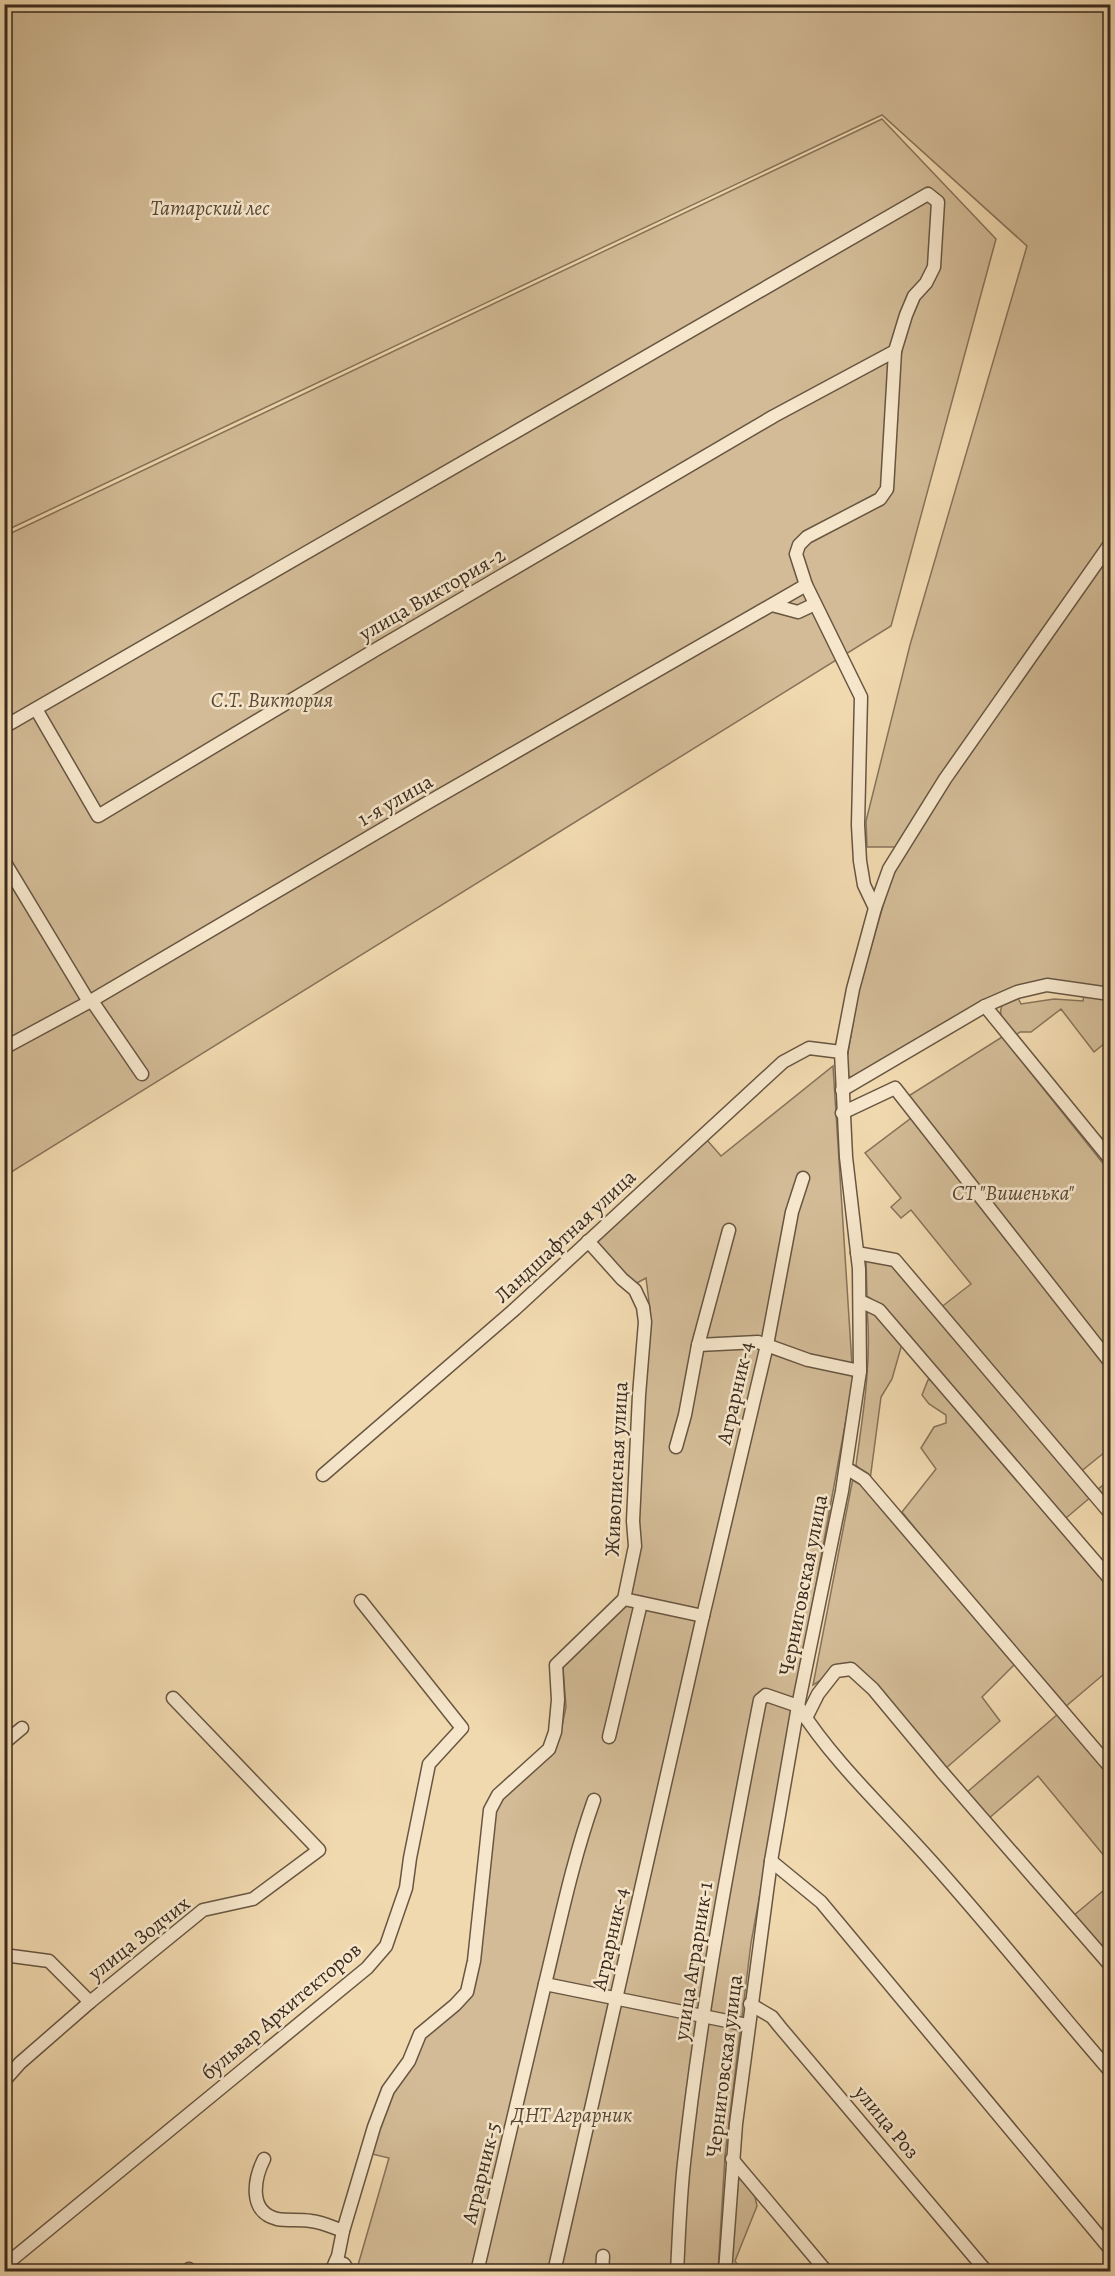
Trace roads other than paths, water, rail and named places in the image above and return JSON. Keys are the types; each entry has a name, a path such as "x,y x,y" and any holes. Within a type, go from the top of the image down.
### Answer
{"street":[{"path":"4,727 928,194 938,202 934,267 926,283 914,296 895,351 887,489 880,499 807,537 799,545 796,554 806,585 861,697 858,825 860,861 864,885 875,908"},
{"name":"улица Виктория-2","path":"36,709 98,816 364,656 764,422 895,351"},
{"name":"Черниговская улица","path":"725,2271 732,2158 747,2025 771,1861 798,1706 846,1468 860,1371 857,1253 842,1113 841,1052 853,989 875,908 889,869 945,779 1110,544"},
{"name":"1-я улица","path":"4,1048 90,1002 427,803 806,585"},
{"path":"772,605 798,612 815,604"},
{"path":"4,861 90,1002 142,1074"},
{"path":"842,1090 985,1006 1017,992 1047,985 1110,994"},
{"path":"985,1006 1110,1159"},
{"name":"Ландшафтная улица","path":"323,1475 515,1309 783,1062 809,1048 841,1052"},
{"path":"842,1113 895,1088 1110,1362"},
{"name":"Аграрник-4","path":"554,2271 767,1345 792,1212 802,1178"},
{"path":"676,1447 686,1415 698,1345 729,1230"},
{"name":"Живописная улица","path":"588,1241 635,1290 643,1307 645,1322 634,1509 634,1546 624,1599"},
{"path":"857,1253 895,1260 1110,1513"},
{"path":"860,1301 879,1310 1110,1579"},
{"path":"698,1345 758,1342 808,1360 860,1371"},
{"path":"846,1468 864,1479 1110,1767"},
{"path":"349,2271 344,2264 334,2266 374,2127 388,2090 409,2061 420,2034 455,2005 466,1992 474,1960 490,1810 498,1795 549,1749 555,1732 558,1700 556,1665 624,1599 703,1616"},
{"name":"бульвар Архитекторов","path":"4,2266 367,1968 386,1946 406,1888 429,1764 462,1728 361,1600"},
{"path":"609,1737 641,1603"},
{"path":"806,1718 818,1694 836,1671 851,1669 873,1689 1110,1965"},
{"name":"улица Аграрник-1","path":"677,2271 684,2163 703,2017 723,1885 760,1700 766,1695 798,1706"},
{"name":"улица Зодчих","path":"4,2081 20,2063 90,2002 203,1910 253,1899 319,1850 173,1698"},
{"path":"798,1706 837,1758 933,1863 1110,2071"},
{"path":"4,1743 22,1728"},
{"name":"Аграрник-5","path":"477,2271 549,1985 579,1847 594,1800"},
{"path":"771,1861 820,1902 1110,2249"},
{"path":"4,1955 49,1961 90,2002"},
{"path":"549,1985 747,2025"},
{"name":"улица Роз","path":"750,2004 771,2017 780,2027 987,2271"},
{"path":"732,2158 827,2271"},
{"path":"264,2159 256,2174 256,2198 269,2216 278,2219 309,2220 343,2231"},
{"path":"602,2271 603,2256"}],"park label":[{"name":"Татарский лес","path":"210,208"},
{"name":"С.Т. Виктория","path":"272,700"},
{"name":"СТ \"Вишенька\"","path":"1013,1193"},
{"name":"ДНТ Аграрник","path":"572,2115"}]}
